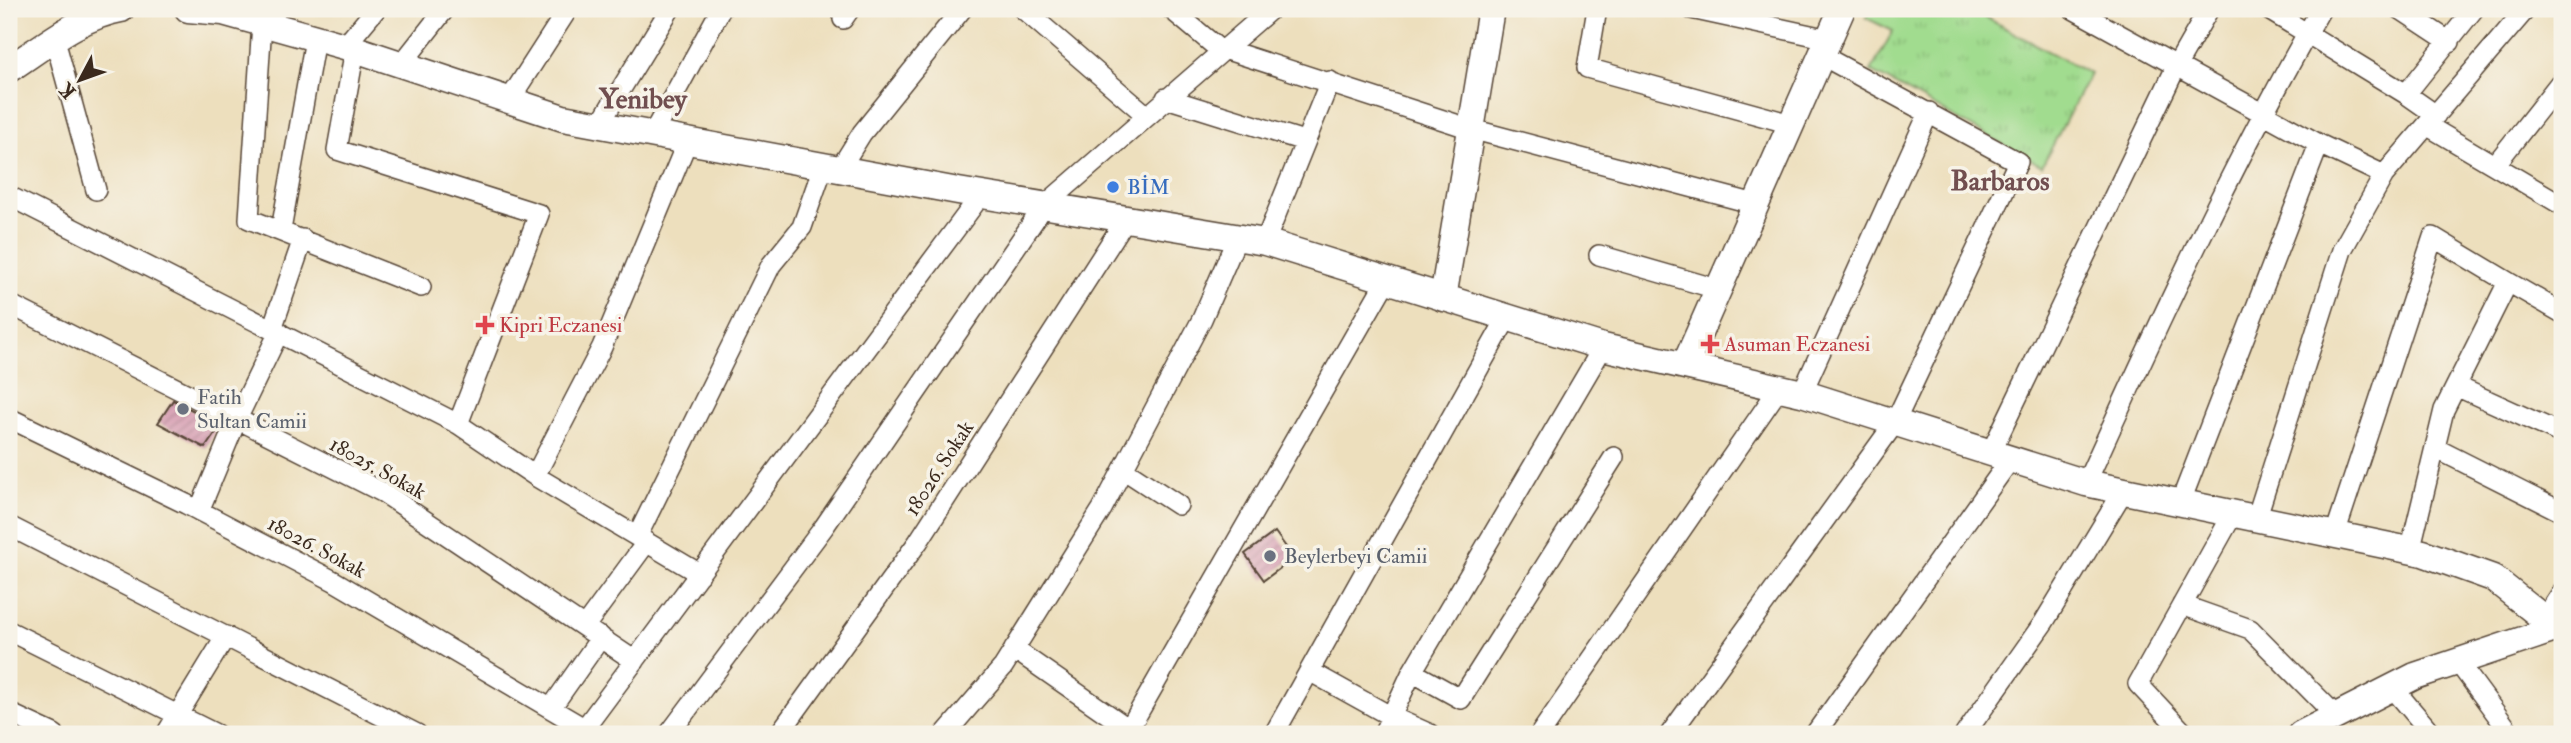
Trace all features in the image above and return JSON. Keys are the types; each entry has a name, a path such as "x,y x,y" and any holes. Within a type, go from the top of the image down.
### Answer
{"main road":[{"path":"188,9 223,12 350,48 563,118 981,195 1265,242 1603,347 1791,390 2085,482 2246,514 2410,551 2493,578 2555,626"},
{"path":"1443,298 1491,9"},
{"path":"1685,365 1842,9"},
{"path":"9,69 111,10"},
{"path":"2318,727 2392,687 2555,626"}],"street":[{"path":"376,9 350,48 337,150 539,215 458,424"},
{"path":"401,65 445,9"},
{"path":"508,102 568,9"},
{"path":"599,125 670,9"},
{"path":"652,135 720,9"},
{"path":"551,708 642,540 771,265 802,227 831,168 961,9"},
{"path":"1023,9 1146,115"},
{"path":"1171,9 1222,50 1330,81 1471,129 1755,204"},
{"path":"669,734 824,527 1044,206 1271,9"},
{"path":"1597,9 1587,68 1791,124"},
{"path":"1670,734 1894,424 2018,162 1929,112 1825,47 1691,9"},
{"path":"2073,9 2319,144 2384,175"},
{"path":"1815,734 2000,457 2177,65 2209,9"},
{"path":"2267,9 2406,94 2432,121 2495,165 2562,205"},
{"path":"2085,482 2168,300 2263,111 2321,9"},
{"path":"2400,9 2450,42"},
{"path":"2406,94 2474,9"},
{"path":"2185,734 2138,684 2182,605 2246,514 2342,250 2384,175 2526,9"},
{"path":"262,23 249,219 421,287"},
{"path":"281,230 315,39"},
{"path":"55,40 96,190"},
{"path":"2495,165 2562,80"},
{"path":"1265,242 1330,81"},
{"path":"1166,98 1304,141"},
{"path":"1540,734 1791,390 1929,112"},
{"path":"536,475 602,347 687,142"},
{"path":"2181,501 2319,144"},
{"path":"589,731 635,661 981,195"},
{"path":"9,196 458,424 536,475 700,574"},
{"name":"18026. Sokak","path":"779,734 918,542 1126,219"},
{"path":"2335,534 2433,237 2562,313"},
{"path":"945,734 1014,649 1102,509 1202,318 1237,238"},
{"path":"199,510 275,330 303,239"},
{"path":"1599,254 1717,289"},
{"path":"1014,649 1129,729 1386,281"},
{"path":"2410,551 2444,410 2508,282"},
{"name":"18025. Sokak","path":"9,304 384,493 635,661"},
{"path":"1273,734 1311,672 1507,318"},
{"path":"1388,726 1412,672 1603,347"},
{"path":"2456,386 2562,434"},
{"name":"18026. Sokak","path":"9,418 199,510 334,581 589,731"},
{"path":"2435,448 2562,512"},
{"path":"1412,672 1461,699 1614,457"},
{"path":"1123,469 1178,505"},
{"path":"1965,734 2044,622 2124,490"},
{"path":"9,526 417,734"},
{"path":"2555,626 2562,592"},
{"path":"2182,605 2250,629 2318,727"},
{"path":"9,631 216,734"},
{"path":"166,734 175,714 226,636"},
{"path":"2458,662 2511,734"},
{"path":"1311,672 1388,726 1430,734"},
{"path":"2392,687 2432,734"},
{"path":"9,713 54,734"}],"green space":[{"path":"1871,9 1970,9 2090,74 2042,166 1871,71 1893,31 1866,18"}],"building":[{"name":"Fatih Sultan Camii","path":"173,400 221,425 205,448 158,423"},
{"name":"Beylerbeyi Camii","path":"1275,532 1294,558 1264,580 1245,554"}],"place":[{"name":"BİM","path":"1113,187"},
{"name":"Kipri Eczanesi","path":"485,325"},
{"name":"Asuman Eczanesi","path":"1710,344"},
{"name":"Fatih Sultan Camii","path":"183,409"},
{"name":"Beylerbeyi Camii","path":"1270,556"}],"district":[{"name":"Yenibey","path":"643,98"},
{"name":"Barbaros","path":"2000,180"}]}
